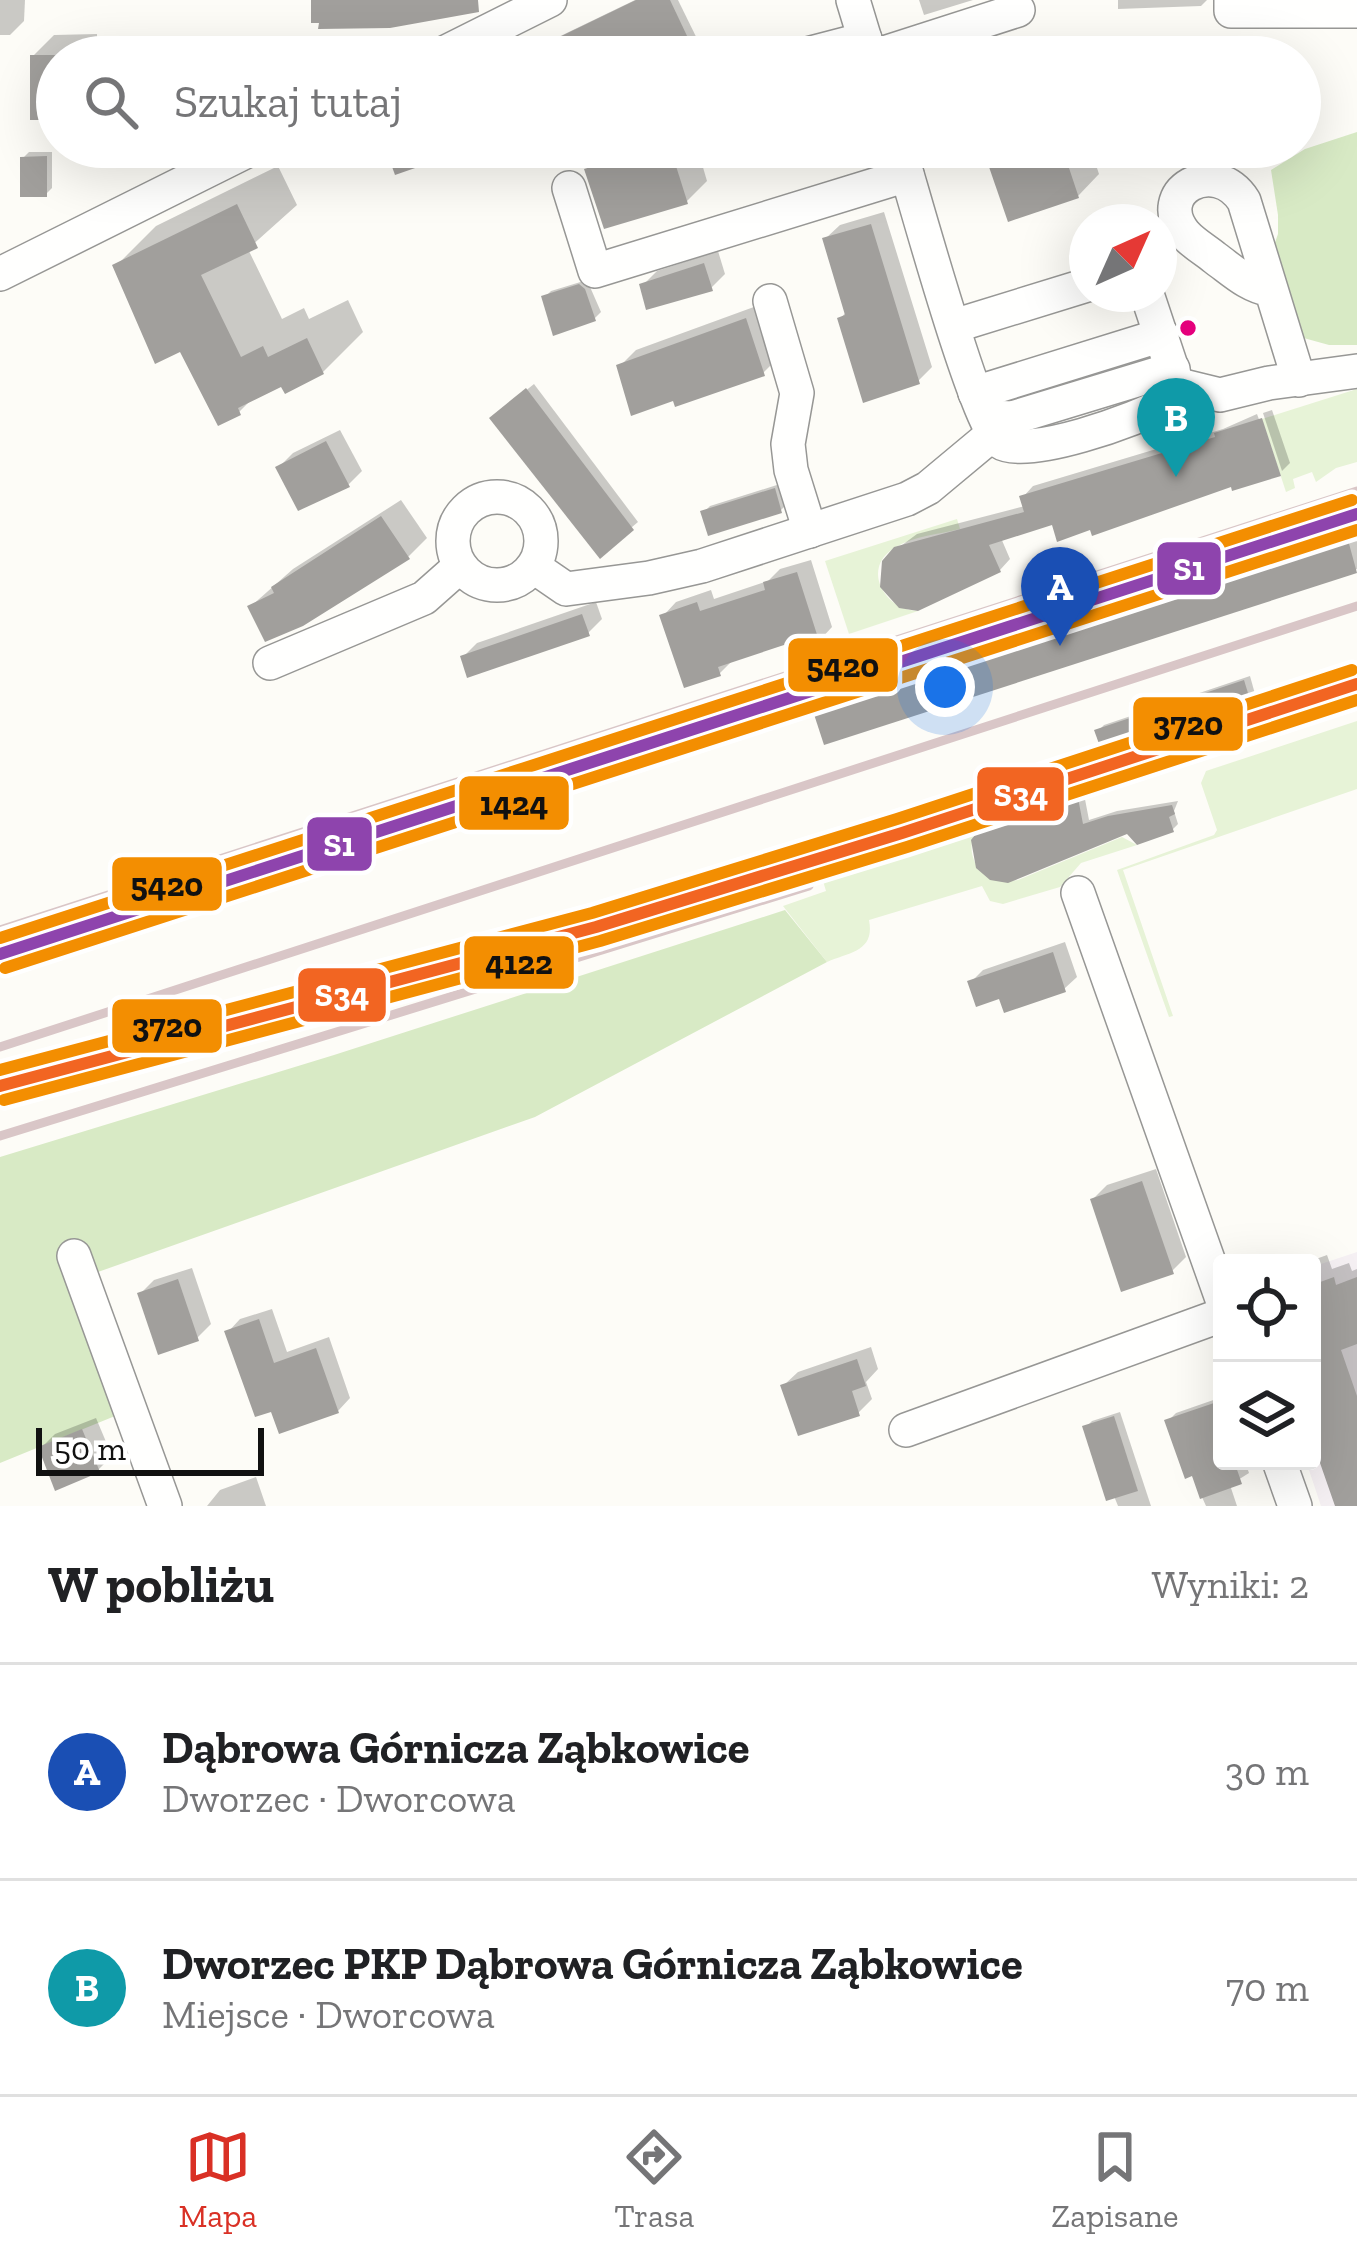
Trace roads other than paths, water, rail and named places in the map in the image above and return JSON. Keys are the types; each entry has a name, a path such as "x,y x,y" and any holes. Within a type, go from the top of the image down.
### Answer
{"street":[{"path":"478,36 550,0"},
{"path":"853,0 864,36"},
{"path":"1231,0 1232,11 1357,10"},
{"path":"924,36 1018,10"},
{"path":"0,274 213,168"},
{"path":"568,188 596,271 883,168"},
{"path":"905,168 954,326 991,415 1014,448 1042,446 1166,403 1174,376 1154,312"},
{"path":"1271,290 1299,380"},
{"path":"954,326 1069,291"},
{"path":"770,301 797,393 789,457 810,531"},
{"path":"534,567 566,589 645,579 702,566 919,494 991,415 1162,335"},
{"path":"1174,376 1213,395 1357,371"},
{"path":"483,498 511,498 533,514 542,541 534,567 511,584 483,584 459,567 452,540 460,514 483,498"},
{"path":"270,663 424,598 459,567"},
{"path":"1078,893 1213,1275"},
{"path":"74,1256 165,1506"},
{"path":"906,1430 1213,1319"},
{"path":"1282,1470 1295,1506"}],"railway":[{"path":"0,930 1357,491"},
{"path":"0,1047 1357,606"},
{"path":"0,1136 809,886"}],"place":[{"name":"Dworzec PKP Dąbrowa Górnicza Ząbkowice","path":"1176,477"},
{"name":"Dąbrowa Górnicza Ząbkowice","path":"1060,646"}]}
